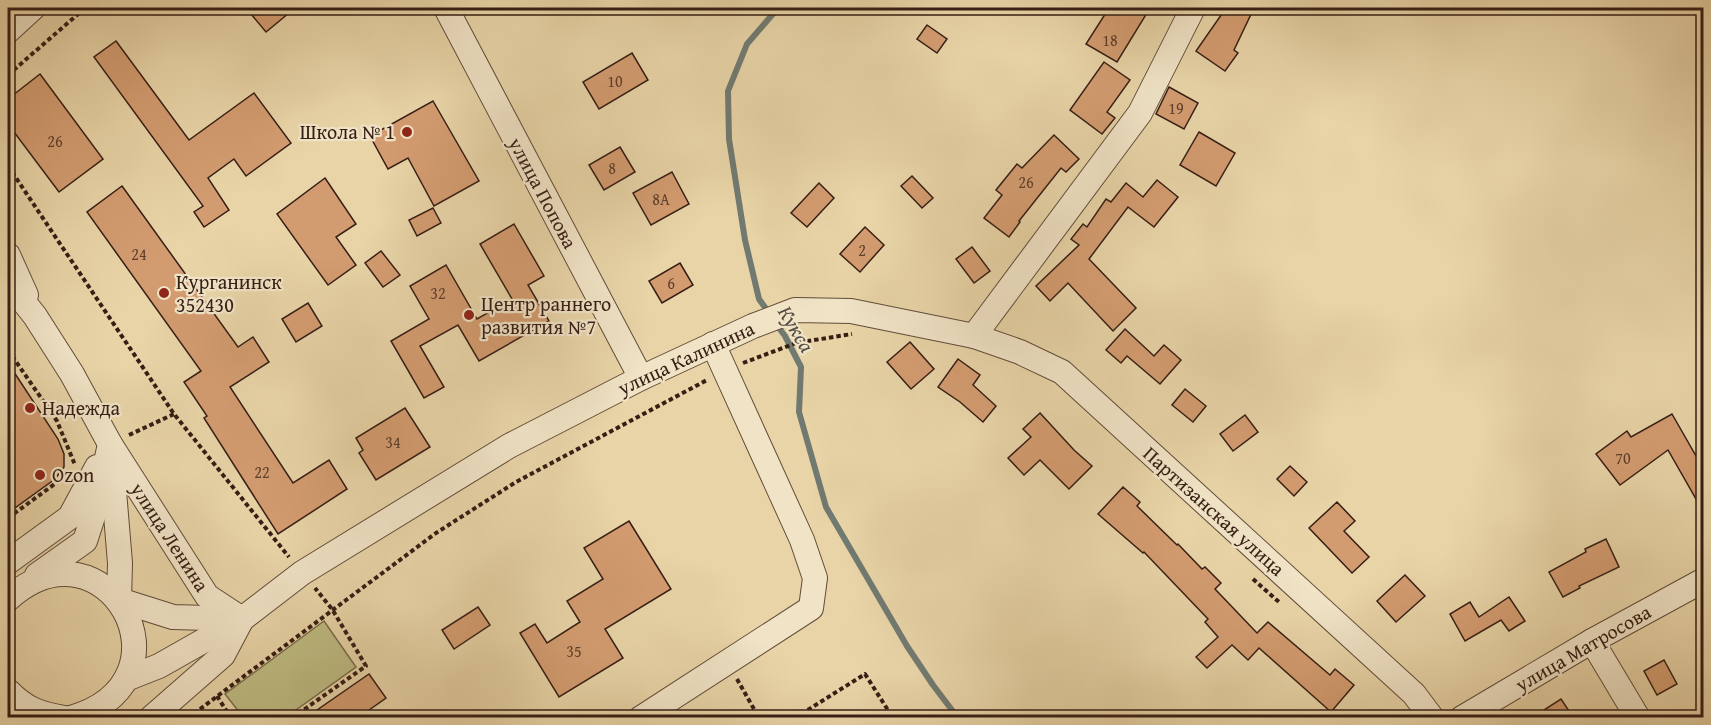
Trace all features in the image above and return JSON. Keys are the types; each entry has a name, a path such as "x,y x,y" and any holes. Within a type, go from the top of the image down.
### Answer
{"street":[{"path":"8,31 33,8"},
{"name":"улица Попова","path":"446,8 641,378"},
{"path":"974,336 1140,113 1193,8"},
{"name":"улица Ленина","path":"8,255 35,316"},
{"name":"улица Ленина","path":"8,282 35,316 72,374 110,444 207,596 242,619"},
{"name":"улица Калинина","path":"126,679 159,666 242,619 302,573 509,446 641,378 753,326 795,310 851,311 974,336"},
{"name":"Партизанская улица","path":"974,336 1020,352 1062,372 1414,694 1432,717"},
{"path":"641,717 811,608 815,578 802,540 713,344"},
{"path":"8,562 69,517 110,444"},
{"name":"улица Ленина","path":"12,594 85,542 110,444"},
{"name":"улица Ленина","path":"110,444 120,563 119,600"},
{"path":"12,594 38,577 73,574 90,579 106,588 119,600 129,618 134,639 133,659 126,679 116,694 99,711 71,717"},
{"name":"улица Матросова","path":"1462,717 1592,641 1704,580"},
{"path":"119,600 173,617 242,619"},
{"name":"улица Калинина","path":"151,717 223,655 242,619"},
{"path":"1592,641 1638,717"},
{"path":"8,691 24,706 46,715 65,717"}],"path":[{"path":"8,75 85,8"},
{"path":"8,166 174,414 332,609 366,666 292,717"},
{"path":"188,717 436,533 516,482 725,370 796,343 857,333"},
{"path":"8,350 57,420 76,468"},
{"path":"1248,575 1283,605"},
{"path":"728,662 759,717"},
{"path":"795,717 865,674 893,717"},
{"path":"216,696 231,717"}],"shaded area":[{"path":"324,621 356,667 286,717 243,717 225,694"}],"building":[{"path":"246,8 295,8 266,32"},
{"path":"1109,8 1150,8 1117,62 1086,44"},
{"path":"1226,8 1254,8 1234,50 1238,53 1225,71 1196,51"},
{"path":"927,25 947,39 937,53 917,39"},
{"path":"116,41 189,140 254,93 291,143 246,176 234,159 208,178 229,210 204,227 194,212 203,206 94,57"},
{"path":"632,53 648,80 599,109 583,82"},
{"path":"1104,62 1130,80 1107,112 1115,118 1102,134 1070,110"},
{"path":"40,74 103,159 59,192 8,124 8,99"},
{"path":"1169,87 1198,103 1184,129 1156,114"},
{"path":"433,101 479,181 434,206 408,158 388,169 370,136"},
{"path":"1199,132 1235,153 1216,186 1180,165"},
{"path":"1054,135 1079,159 1066,172 1061,168 1009,237 984,218 1002,195 996,190 1017,164 1022,168"},
{"path":"620,147 635,172 604,190 589,165"},
{"path":"672,172 689,204 651,225 633,193"},
{"path":"912,176 933,198 922,208 901,186"},
{"path":"325,178 356,224 336,237 356,265 328,285 277,214"},
{"path":"1157,180 1178,197 1154,227 1128,207 1089,259 1136,308 1113,331 1068,283 1050,301 1036,286 1079,245 1071,239 1083,224 1087,227 1106,199 1111,202 1126,183 1143,197"},
{"path":"819,183 834,198 807,227 791,213"},
{"path":"122,186 238,347 253,337 269,362 230,387 293,483 329,460 347,489 278,534 204,418 207,416 184,382 201,371 87,212"},
{"path":"433,208 441,223 417,236 409,220"},
{"path":"514,224 544,276 528,285 549,321 479,361 458,325 420,346 444,387 424,398 391,341 429,319 410,286 446,265 477,319 512,299 480,244"},
{"path":"865,227 884,245 860,272 840,254"},
{"path":"972,247 990,271 974,283 956,259"},
{"path":"381,251 400,275 383,287 365,263"},
{"path":"680,263 693,285 662,303 649,281"},
{"path":"308,303 322,326 296,342 282,319"},
{"path":"1125,329 1154,356 1164,345 1181,360 1160,384 1127,356 1121,363 1106,350"},
{"path":"910,342 934,369 911,389 887,362"},
{"path":"958,359 980,375 973,385 996,406 983,422 938,387"},
{"path":"8,363 58,439 64,454 64,467 55,479 8,513"},
{"path":"1185,389 1206,406 1193,422 1172,405"},
{"path":"405,408 430,447 376,480 359,453 363,450 356,438"},
{"path":"1040,413 1092,466 1069,489 1040,460 1024,475 1008,458 1031,437 1023,429"},
{"path":"1672,414 1704,470 1704,513 1668,450 1620,485 1596,454 1627,431 1631,437"},
{"path":"1245,415 1258,432 1233,451 1220,434"},
{"path":"1290,466 1307,482 1294,496 1277,479"},
{"path":"1123,487 1140,502 1137,506 1202,569 1205,567 1221,583 1215,589 1257,633 1268,622 1330,675 1335,669 1354,685 1331,712 1259,648 1248,660 1232,645 1207,668 1196,657 1218,637 1205,622 1208,619 1144,552 1098,514"},
{"path":"1337,502 1355,521 1344,531 1369,557 1352,573 1309,528"},
{"path":"629,521 671,589 605,629 623,658 559,697 520,633 535,624 547,643 580,622 567,601 603,579 584,548"},
{"path":"1606,539 1619,567 1579,586 1580,588 1563,597 1549,572 1586,552 1585,549"},
{"path":"1405,575 1425,596 1396,622 1377,601"},
{"path":"1509,597 1525,621 1509,631 1501,620 1465,641 1450,614 1470,602 1479,617"},
{"path":"478,607 490,625 454,649 442,630"},
{"path":"1664,660 1677,684 1657,695 1644,671"},
{"path":"369,674 386,698 359,717 307,717"},
{"path":"1561,699 1573,717 1533,717"}],"waterway":[{"name":"Кукса","path":"769,313 759,299 745,240 729,139 728,91 747,44 778,8"},
{"name":"Кукса","path":"776,324 801,367 799,412 826,507 907,646 958,718"}],"place":[{"name":"Школа № 1","path":"407,132"},
{"name":"Курганинск 352430","path":"164,293"},
{"name":"Центр раннего развития №7","path":"469,315"},
{"name":"Надежда","path":"30,408"},
{"name":"Ozon","path":"40,475"}]}
